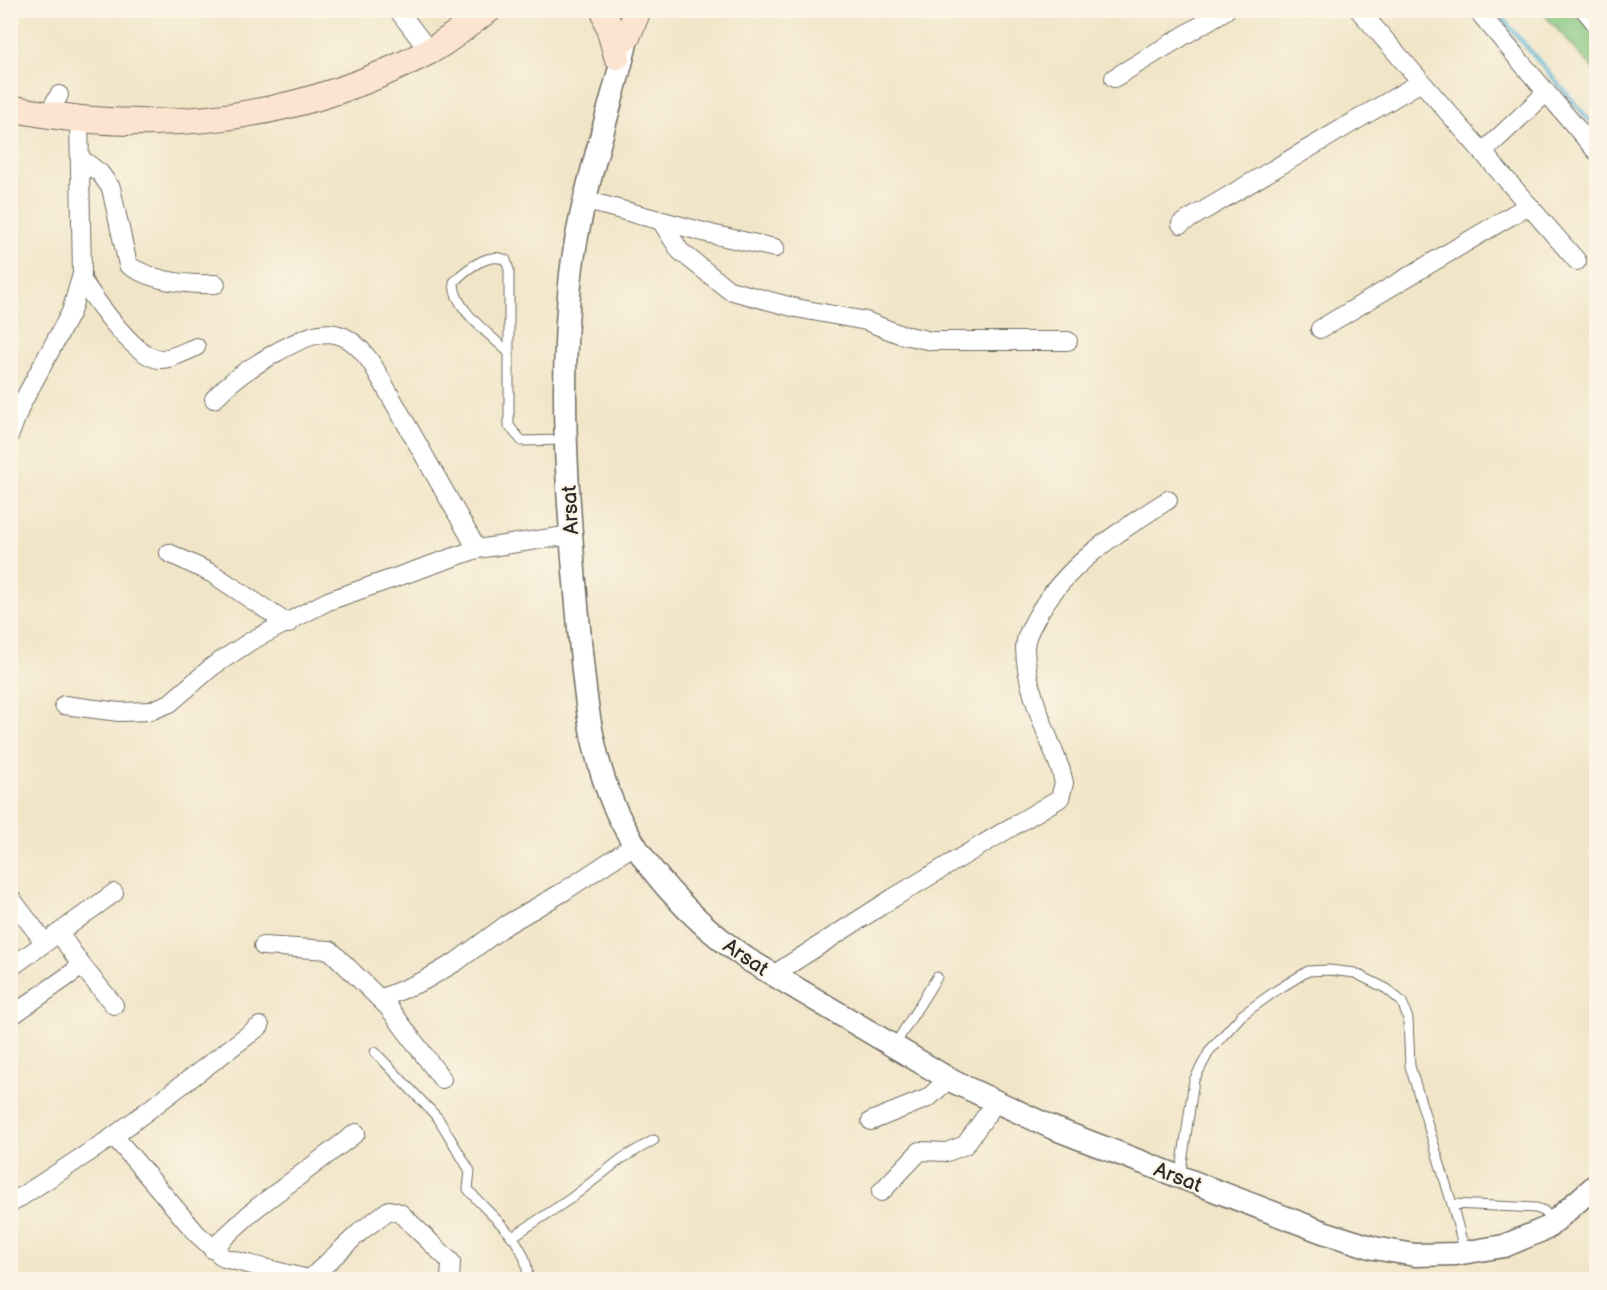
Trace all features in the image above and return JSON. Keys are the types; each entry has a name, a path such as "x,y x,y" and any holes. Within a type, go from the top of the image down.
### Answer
{"main road":[{"path":"10,108 53,106 79,119 108,122 193,122 263,112 316,99 429,51 488,10"},
{"path":"604,10 620,58"},
{"path":"620,58 638,10"}],"street":[{"path":"398,10 429,51"},
{"path":"615,10 620,58"},
{"path":"620,58 631,10"},
{"path":"1114,78 1226,10"},
{"path":"1359,10 1577,261"},
{"path":"1477,10 1596,151"},
{"name":"Arsat","path":"620,58 584,200 572,274 564,369 571,535 584,691 592,733 614,804 636,844 686,908 722,942 893,1048 949,1079 1053,1128 1323,1232 1374,1248 1415,1255 1465,1252 1504,1246 1554,1223 1596,1185"},
{"path":"1181,224 1421,82"},
{"path":"1483,152 1546,93"},
{"path":"10,434 21,405 70,312 81,279 79,119"},
{"path":"80,158 100,173 111,188 128,265 143,275 189,285 216,284"},
{"path":"584,200 775,248"},
{"path":"1320,329 1528,205"},
{"path":"661,220 680,251 729,290 796,308 866,321 899,334 933,341 1068,341"},
{"path":"81,279 101,308 142,352 152,358 163,359 196,347"},
{"path":"214,399 245,369 306,336 322,333 350,340 361,347 374,367 477,549"},
{"path":"773,975 893,898 1060,798 1064,783 1061,771 1027,673 1025,645 1030,629 1047,598 1073,568 1129,525 1168,500"},
{"path":"64,705 126,713 150,711 170,703 213,666 251,641 288,624 328,601 477,549 571,535"},
{"path":"169,553 213,574 288,624"},
{"path":"380,999 423,981 456,962 506,925 563,892 636,844"},
{"path":"10,968 114,893"},
{"path":"10,897 82,966 114,1005"},
{"path":"262,946 330,950 380,999 442,1079"},
{"path":"10,1017 82,966"},
{"path":"10,1204 114,1136 260,1026"},
{"path":"871,1121 928,1098 949,1079"},
{"path":"881,1192 920,1151 946,1152 965,1145 996,1102"},
{"path":"212,1248 255,1209 356,1133"},
{"path":"114,1136 212,1248 224,1258 316,1279 354,1238 389,1210 400,1213 451,1262 450,1280"}],"lane":[{"path":"1579,10 1596,31"},
{"path":"509,353 464,308 454,289 454,282 460,275 484,260 495,257 506,260 509,270 509,353 509,426 522,441 567,440"},
{"path":"1180,1177 1194,1080 1210,1050 1242,1015 1308,970 1355,973 1387,989 1402,1002 1408,1019 1410,1066 1465,1252"},
{"path":"893,1048 938,977"},
{"path":"375,1052 438,1118 471,1171 468,1189 512,1237 526,1258 527,1280"},
{"path":"512,1237 570,1199 621,1159 654,1140"},
{"path":"1452,1204 1536,1208 1544,1211 1554,1223"}],"green space":[{"path":"1541,11 1596,11 1596,72"}],"waterway":[{"path":"1495,10 1596,128"}]}
